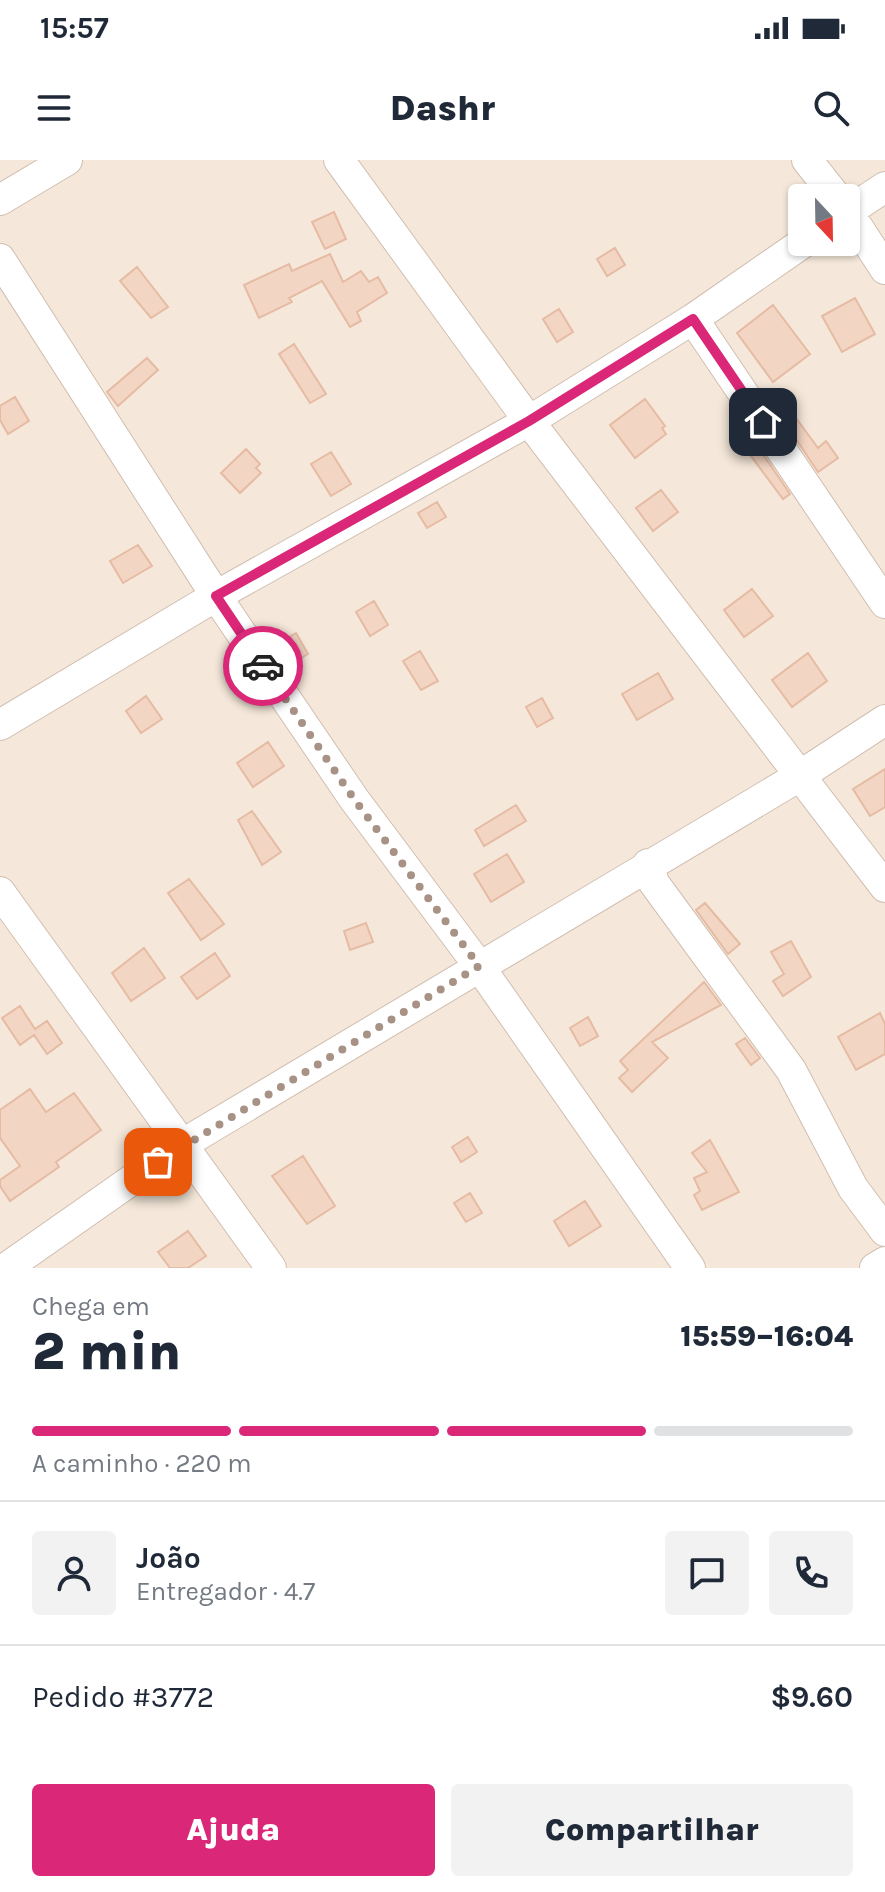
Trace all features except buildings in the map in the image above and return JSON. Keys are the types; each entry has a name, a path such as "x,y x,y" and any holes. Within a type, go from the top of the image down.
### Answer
{"street":[{"path":"0,200 67,160"},
{"path":"339,160 529,421 885,887"},
{"path":"807,160 826,184"},
{"path":"860,200 885,187"},
{"path":"860,232 885,269"},
{"path":"0,725 216,596 529,421 693,319 788,253"},
{"path":"0,259 216,596 354,799 479,966 690,1268"},
{"path":"693,319 885,603"},
{"path":"6,1268 183,1144 798,777 885,720"},
{"path":"648,864 654,883 791,1070 853,1188 885,1231"},
{"path":"0,892 271,1268"},
{"path":"875,1268 885,1262"}],"shaded area":[{"path":"0,160 885,160 885,1268 0,1268"}],"way so far":[{"path":"158,1162 479,966 354,799 263,666"}],"route":[{"path":"263,666 216,596 529,421 693,319 763,422"}]}
